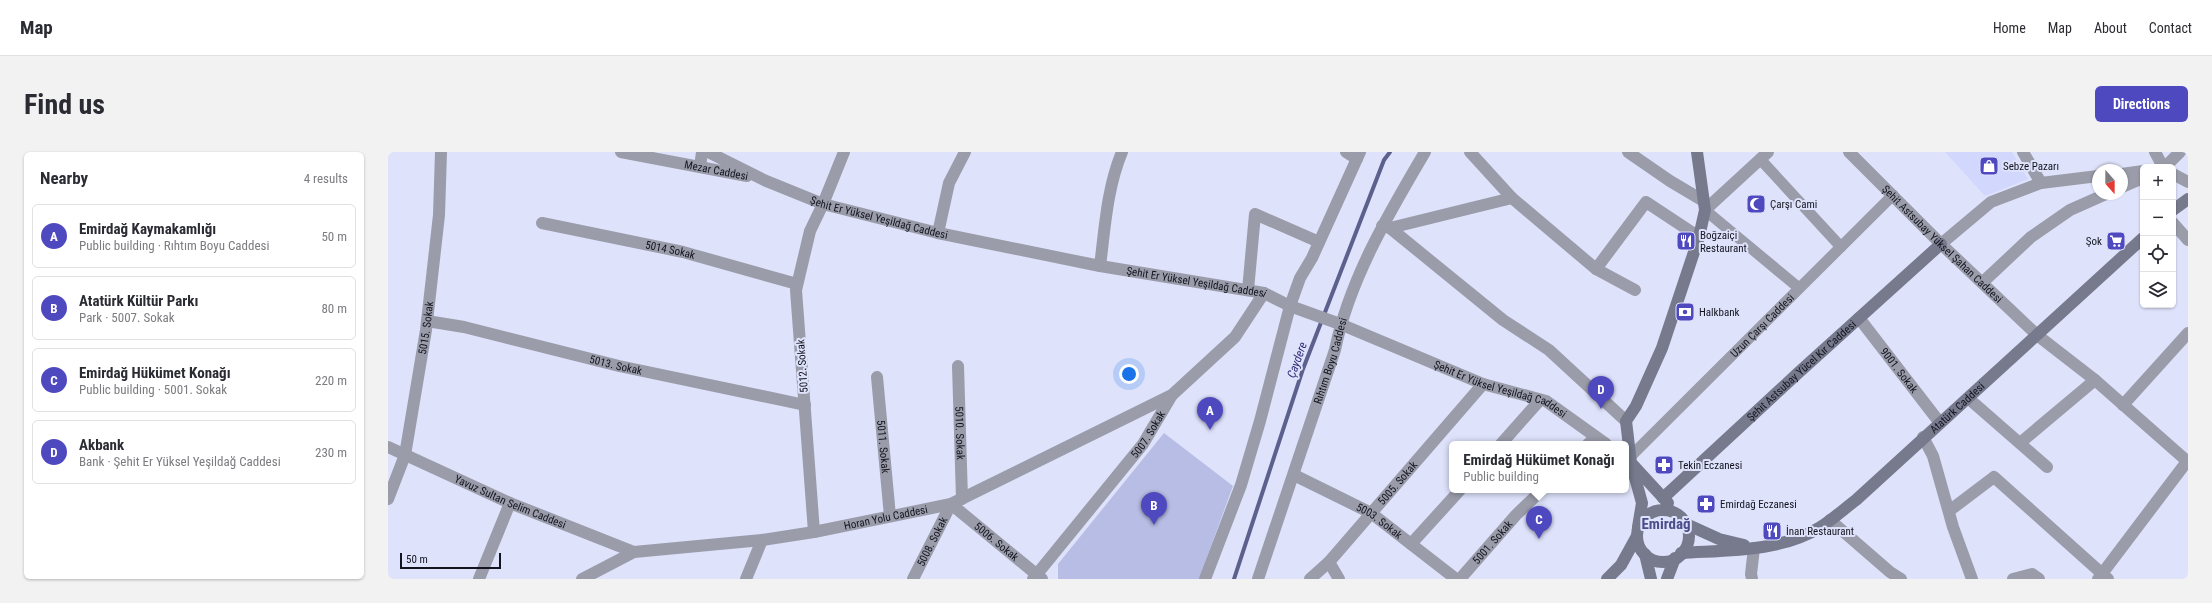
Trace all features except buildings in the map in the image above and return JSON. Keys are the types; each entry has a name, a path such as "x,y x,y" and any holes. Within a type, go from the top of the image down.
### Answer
{"main road":[{"path":"1628,441 1626,421 1636,406 1662,348 1699,237 1704,205 1696,152"},
{"path":"2176,208 2188,199"},
{"name":"Atatürk Caddesi","path":"1678,556 1754,548 1785,543 1819,528 1856,500 1923,437 1968,398 2140,241"},
{"name":"Şehit Astsubay Yücel Kır Caddesi","path":"1663,498 1941,244"},
{"path":"1629,459 1684,520 1689,539 1678,556 1667,579"},
{"path":"1629,459 1642,503 1638,532 1641,549 1645,554 1659,561 1678,556"},
{"path":"1607,579 1621,564 1638,532 1642,521 1653,512 1668,510 1684,520"},
{"name":"Atatürk Caddesi","path":"1684,520 1719,540 1754,548"},
{"path":"1645,554 1651,579"}],"street":[{"name":"5015. Sokak","path":"388,499 405,455 427,321 440,215 440,152"},
{"name":"Mezar Caddesi","path":"621,152 764,180"},
{"path":"700,167 702,152"},
{"path":"708,152 764,180"},
{"name":"5012. Sokak","path":"814,532 796,290 810,231 823,204 844,152"},
{"path":"938,233 949,183 965,152"},
{"path":"1100,266 1114,170 1122,152"},
{"path":"1206,579 1241,485 1260,421 1290,306 1300,278 1319,242 1358,156 1346,152"},
{"name":"Rıhtım Boyu Caddesi","path":"1258,579 1335,350 1340,324 1386,227 1425,152"},
{"path":"1470,152 1512,198 1596,269 1635,290"},
{"path":"1628,152 1704,205 1799,288"},
{"name":"Şehit Astsubay Yüksel Şahan Caddesi","path":"1849,152 1941,244 1983,282 2037,335 2094,380 2188,461"},
{"path":"2023,152 2041,183"},
{"path":"2155,152 2162,164"},
{"path":"2167,164 2180,152"},
{"path":"1704,205 1764,156 1841,246"},
{"path":"2128,173 2140,171"},
{"path":"2176,176 2188,182"},
{"path":"1941,244 1991,202 2041,183 2092,177"},
{"path":"2128,184 2140,179"},
{"name":"Şehit Er Yüksel Yeşildağ Caddesi","path":"764,180 823,204 938,233 1100,266 1264,293 1290,306 1340,324 1483,384 1546,401 1592,440"},
{"name":"Uzun Çarşı Caddesi","path":"1629,459 1893,195"},
{"path":"1386,227 1512,198"},
{"path":"1983,282 2031,237 2070,210 2092,200"},
{"path":"1596,269 1646,202 1699,237"},
{"path":"1248,290 1255,214 1319,242"},
{"name":"5014 Sokak","path":"542,223 684,252 797,284"},
{"path":"2176,226 2188,240"},
{"path":"1386,227 1503,320 1549,350 1626,421"},
{"name":"5007. Sokak","path":"1037,577 1142,444 1172,394 1235,337 1264,293"},
{"name":"9001. Sokak","path":"1859,318 1940,423"},
{"name":"5013. Sokak","path":"427,321 464,327 619,366 805,405"},
{"path":"2123,405 2188,333"},
{"name":"5010. Sokak","path":"956,502 958,366"},
{"name":"5011. Sokak","path":"877,377 890,516"},
{"path":"2020,443 2094,380"},
{"name":"5005. Sokak","path":"1310,579 1329,562 1483,384"},
{"name":"Horan Yolu Caddesi","path":"582,579 634,552 762,540 814,532 956,502 1172,394"},
{"path":"1968,398 2047,467"},
{"path":"1504,441 1540,400"},
{"path":"1923,437 1933,456 1949,511 1972,579"},
{"name":"Yavuz Sultan Selim Caddesi","path":"388,447 510,503 634,552"},
{"path":"1949,511 1994,478 2102,577 2188,461"},
{"name":"5003. Sokak","path":"1294,475 1371,513 1456,579"},
{"path":"1411,544 1457,493"},
{"name":"5001. Sokak","path":"1460,579 1516,515 1539,493"},
{"name":"5006. Sokak","path":"956,502 1037,577"},
{"name":"5008. Sokak","path":"913,579 956,502"},
{"path":"479,579 510,503"},
{"path":"1830,520 1890,572 1901,579"},
{"path":"746,579 762,540"},
{"path":"1752,579 1751,574 1754,548"},
{"path":"1329,562 1339,579"},
{"path":"2013,579 2032,574 2039,579"}],"shaded area":[{"name":"Sebze Pazarı","path":"1945,152 2012,152 2028,179 1985,196"},
{"path":"1164,433 1233,486 1199,579 1058,579 1058,564"}],"waterway":[{"name":"Çaydere","path":"1234,579 1303,369 1384,160 1390,152"}],"place":[{"name":"Sebze Pazarı","path":"1989,166"},
{"name":"Çarşı Cami","path":"1756,204"},
{"name":"Boğzaiçi Restaurant","path":"1686,241"},
{"name":"Şok","path":"2116,241"},
{"name":"Halkbank","path":"1685,312"},
{"name":"Akbank","path":"1601,409"},
{"name":"Emirdağ Kaymakamlığı","path":"1210,430"},
{"name":"Tekin Eczanesi","path":"1664,465"},
{"name":"Emirdağ Eczanesi","path":"1706,504"},
{"name":"Atatürk Kültür Parkı","path":"1154,525"},
{"name":"İnan Restaurant","path":"1772,531"},
{"name":"Emirdağ Hükümet Konağı","path":"1539,539"}],"district":[{"name":"Emirdağ","path":"1666,524"}]}
